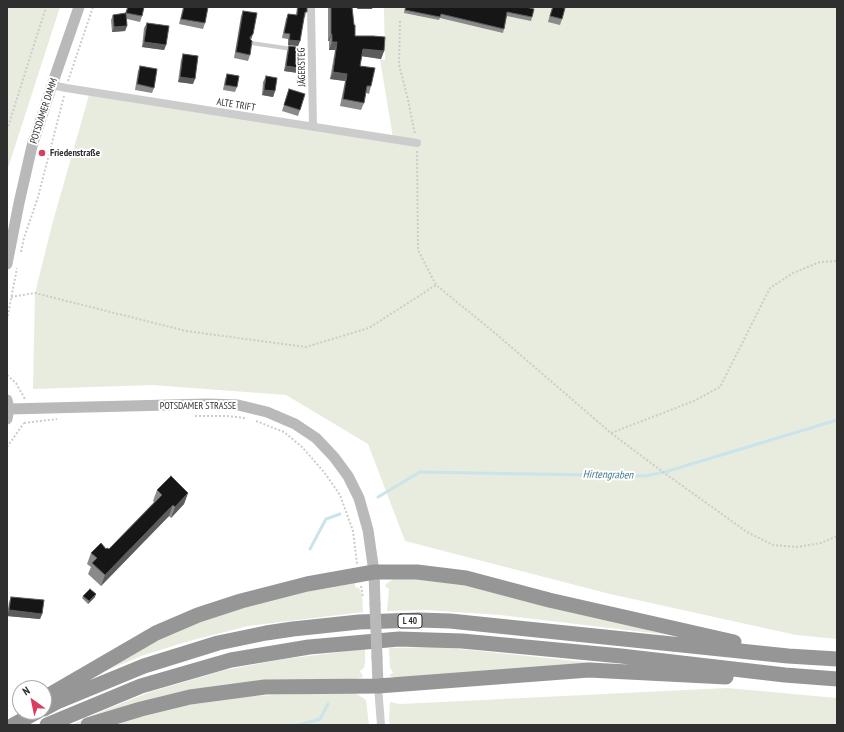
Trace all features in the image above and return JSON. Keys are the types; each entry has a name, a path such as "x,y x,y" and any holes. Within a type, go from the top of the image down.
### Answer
{"highway":[{"path":"52,693 156,633 198,615 241,601 307,584 374,572 417,572 466,578 548,600 750,645 788,656"},
{"name":"L 40","path":"52,705 144,666 218,643 279,631 359,622 419,620 450,621 788,656 837,659"},
{"name":"L 40","path":"47,725 141,686 231,660 309,647 399,639 462,641 614,655 785,675 837,678"},
{"path":"88,725 141,709 190,697 265,687 378,686 589,670 758,679 785,675"},
{"path":"13,725 23,720"}],"street":[{"name":"POTSDAMER DAMM","path":"12,266 27,168 52,85 79,7"},
{"name":"JÄGERSTEG","path":"311,7 309,51 313,127"},
{"name":"ALTE TRIFT","path":"52,85 417,143"},
{"name":"POTSDAMER STRASSE","path":"8,409 208,404 238,405 267,412 283,418 316,438 334,457 348,476 359,498 368,530 374,572 370,604 377,657 381,725"}],"lane":[{"path":"252,43 298,50"}],"path":[{"path":"7,130 46,7"},
{"path":"21,253 24,238 38,197 66,88 93,7"},
{"path":"400,21 399,64 417,143 418,250 436,285 501,338 611,433 747,532 773,545 797,547 821,543 837,536"},
{"path":"611,433 694,401 720,387 770,288 800,270 820,262 837,261"},
{"path":"7,320 11,297 12,266"},
{"path":"11,297 35,293 186,331 306,347 369,328 436,285"},
{"path":"7,375 16,383 25,399 26,409 24,423 7,447"},
{"path":"189,416 227,416 246,418"},
{"path":"24,423 62,419"},
{"path":"252,419 284,432 296,442 315,461 340,495 353,531 358,574 370,604"}],"shaded area":[{"path":"7,7 60,7 7,171"},
{"path":"384,7 837,7 837,639 796,635 610,594 405,541 368,444 286,395 152,385 33,389 35,293 53,221 89,95 393,138 380,59 385,60"},
{"path":"435,578 669,635 500,615 426,610 387,611 389,589 385,586 387,583 394,579"},
{"path":"355,582 355,587 359,588 362,594 363,612 248,626 189,641 144,655 85,679 169,632 279,594"},
{"path":"435,647 634,667 402,677 392,677 389,675 393,673 390,667 389,648"},
{"path":"365,649 364,668 360,671 363,677 356,679 123,709 76,725 73,724 150,692 225,670 284,659"},
{"path":"727,688 837,698 837,725 390,725 389,721 390,702 400,704"},
{"path":"354,692 366,700 369,725 105,725 165,708 250,696"}],"building":[{"path":"128,7 144,7 142,16 126,13"},
{"path":"184,7 208,7 205,23 181,19"},
{"path":"298,7 307,7 300,41 289,40 290,34 284,33 288,14 297,15"},
{"path":"331,7 352,7 355,36 385,37 384,51 363,49 360,66 375,68 371,86 367,86 364,103 343,99 347,74 333,72 337,42 332,42"},
{"path":"406,7 526,7 534,9 532,17 507,12 504,29 441,14 440,17 405,10"},
{"path":"553,7 565,8 562,19 550,16"},
{"path":"243,11 257,13 253,34 250,37 252,41 250,55 236,52"},
{"path":"126,13 127,26 114,27 113,15"},
{"path":"147,23 169,26 166,45 144,42"},
{"path":"289,46 303,48 300,68 286,66"},
{"path":"183,54 198,56 195,79 180,77"},
{"path":"140,66 157,69 154,88 137,84"},
{"path":"227,74 239,76 237,87 225,85"},
{"path":"266,76 277,78 275,91 264,90"},
{"path":"289,89 305,94 300,110 284,105"},
{"path":"171,476 188,493 175,507 173,505 105,575 92,563 97,558 91,553 101,543 106,549 109,549 162,495 157,490"},
{"path":"90,589 96,594 89,601 83,596"},
{"path":"11,597 44,600 42,614 9,610"}],"waterway":[{"name":"Hirtengraben","path":"378,497 420,472 645,476 665,472 837,420"},
{"name":"Hirtengraben","path":"310,549 326,519 340,514"},
{"name":"Hirtengraben","path":"299,725 320,719 328,704"}],"place":[{"name":"Friedenstraße","path":"42,153"}]}
